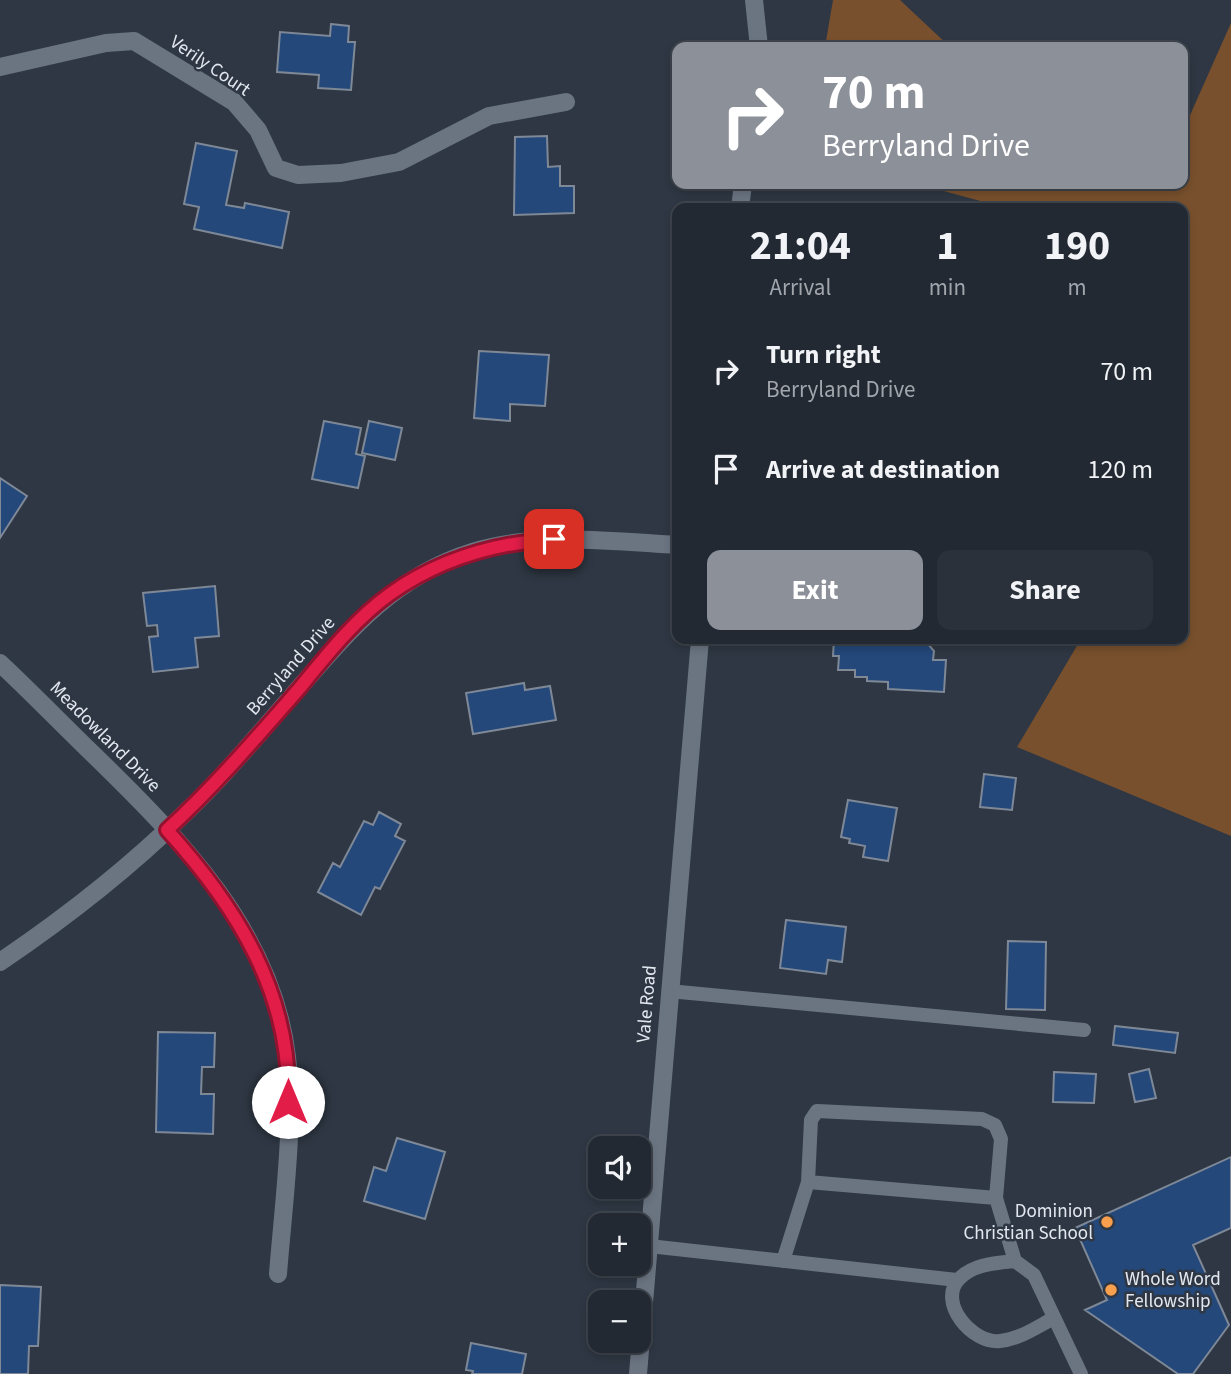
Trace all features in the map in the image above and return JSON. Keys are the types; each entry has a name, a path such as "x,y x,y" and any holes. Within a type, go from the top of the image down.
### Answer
{"street":[{"path":"756,2 759,42"},
{"name":"Verily Court","path":"0,68 106,43 134,41 234,102 258,130 276,168 298,175 341,173 399,162 489,116 566,102"},
{"name":"Berryland Drive","path":"0,962 52,924 167,830 243,753 356,623 390,594 430,570 471,552 513,542 554,539 672,545"},
{"name":"Vale Road","path":"651,1222 700,644"},
{"name":"Meadowland Drive","path":"0,663 167,830 237,918 260,961 277,1006 289,1078 278,1274"},
{"name":"Vale Road","path":"638,1374 646,1276"}],"lane":[{"path":"670,991 1084,1030"},
{"path":"783,1261 807,1182 811,1120 817,1111 982,1119 995,1125 1001,1139 996,1199 1015,1261 1034,1275 1081,1374"},
{"path":"807,1182 996,1199"},
{"path":"651,1246 957,1280"},
{"path":"1015,1261 972,1269 957,1280 952,1298 961,1321 976,1338 997,1342 1018,1337 1054,1318"}],"shaded area":[{"path":"833,0 900,0 945,42 826,42"},
{"path":"1231,23 1231,836 1017,747 1078,644 1188,644 1188,203 988,203 936,189 1188,189 1188,120"}],"building":[{"path":"331,24 349,26 348,42 355,42 351,90 318,88 319,75 277,72 280,32 330,36"},
{"path":"547,136 548,167 560,166 560,186 574,186 574,213 514,215 515,137"},
{"path":"196,143 237,151 226,205 244,208 245,203 289,212 282,248 194,229 199,207 184,204"},
{"path":"479,351 549,355 545,406 510,404 510,421 474,418"},
{"path":"324,421 361,428 356,454 365,456 358,488 312,479"},
{"path":"369,421 402,428 395,460 362,453"},
{"path":"0,478 27,496 0,538"},
{"path":"215,586 219,636 195,638 198,667 153,672 149,637 158,636 157,625 147,626 143,593"},
{"path":"834,644 928,644 934,651 933,660 946,660 944,692 888,689 888,682 867,681 867,677 855,677 855,670 838,670 839,656 833,656"},
{"path":"524,683 525,690 550,686 556,720 473,734 466,693"},
{"path":"984,774 1016,778 1012,810 980,807"},
{"path":"848,800 897,808 888,861 863,857 865,846 849,843 850,839 841,837"},
{"path":"379,812 401,824 395,836 405,841 380,889 375,887 361,915 318,892 333,863 340,867 364,821 373,825"},
{"path":"786,920 846,927 842,962 828,960 826,974 780,968"},
{"path":"1008,941 1046,942 1045,1010 1006,1009"},
{"path":"1115,1026 1178,1033 1175,1053 1113,1045"},
{"path":"158,1032 215,1033 214,1067 202,1067 201,1094 214,1094 213,1134 156,1132"},
{"path":"1149,1069 1156,1098 1135,1102 1129,1074"},
{"path":"1054,1072 1096,1074 1094,1103 1053,1102"},
{"path":"397,1138 445,1152 425,1219 364,1201 374,1167 386,1171"},
{"name":"Whole Word Fellowship","path":"1231,1157 1231,1228 1193,1245 1229,1325 1193,1374 1178,1374 1085,1310 1107,1300 1075,1228"},
{"path":"0,1285 41,1287 38,1346 29,1346 28,1374 0,1374"},
{"path":"471,1343 526,1354 522,1374 472,1374 473,1371 466,1370"}],"place":[{"name":"Dominion Christian School","path":"1107,1222"},
{"name":"Whole Word Fellowship","path":"1111,1290"}],"route":[{"path":"288,1102 287,1056 277,1006 260,961 237,918 167,830 243,753 356,623 390,594 430,570 471,552 513,542 554,539"}]}
